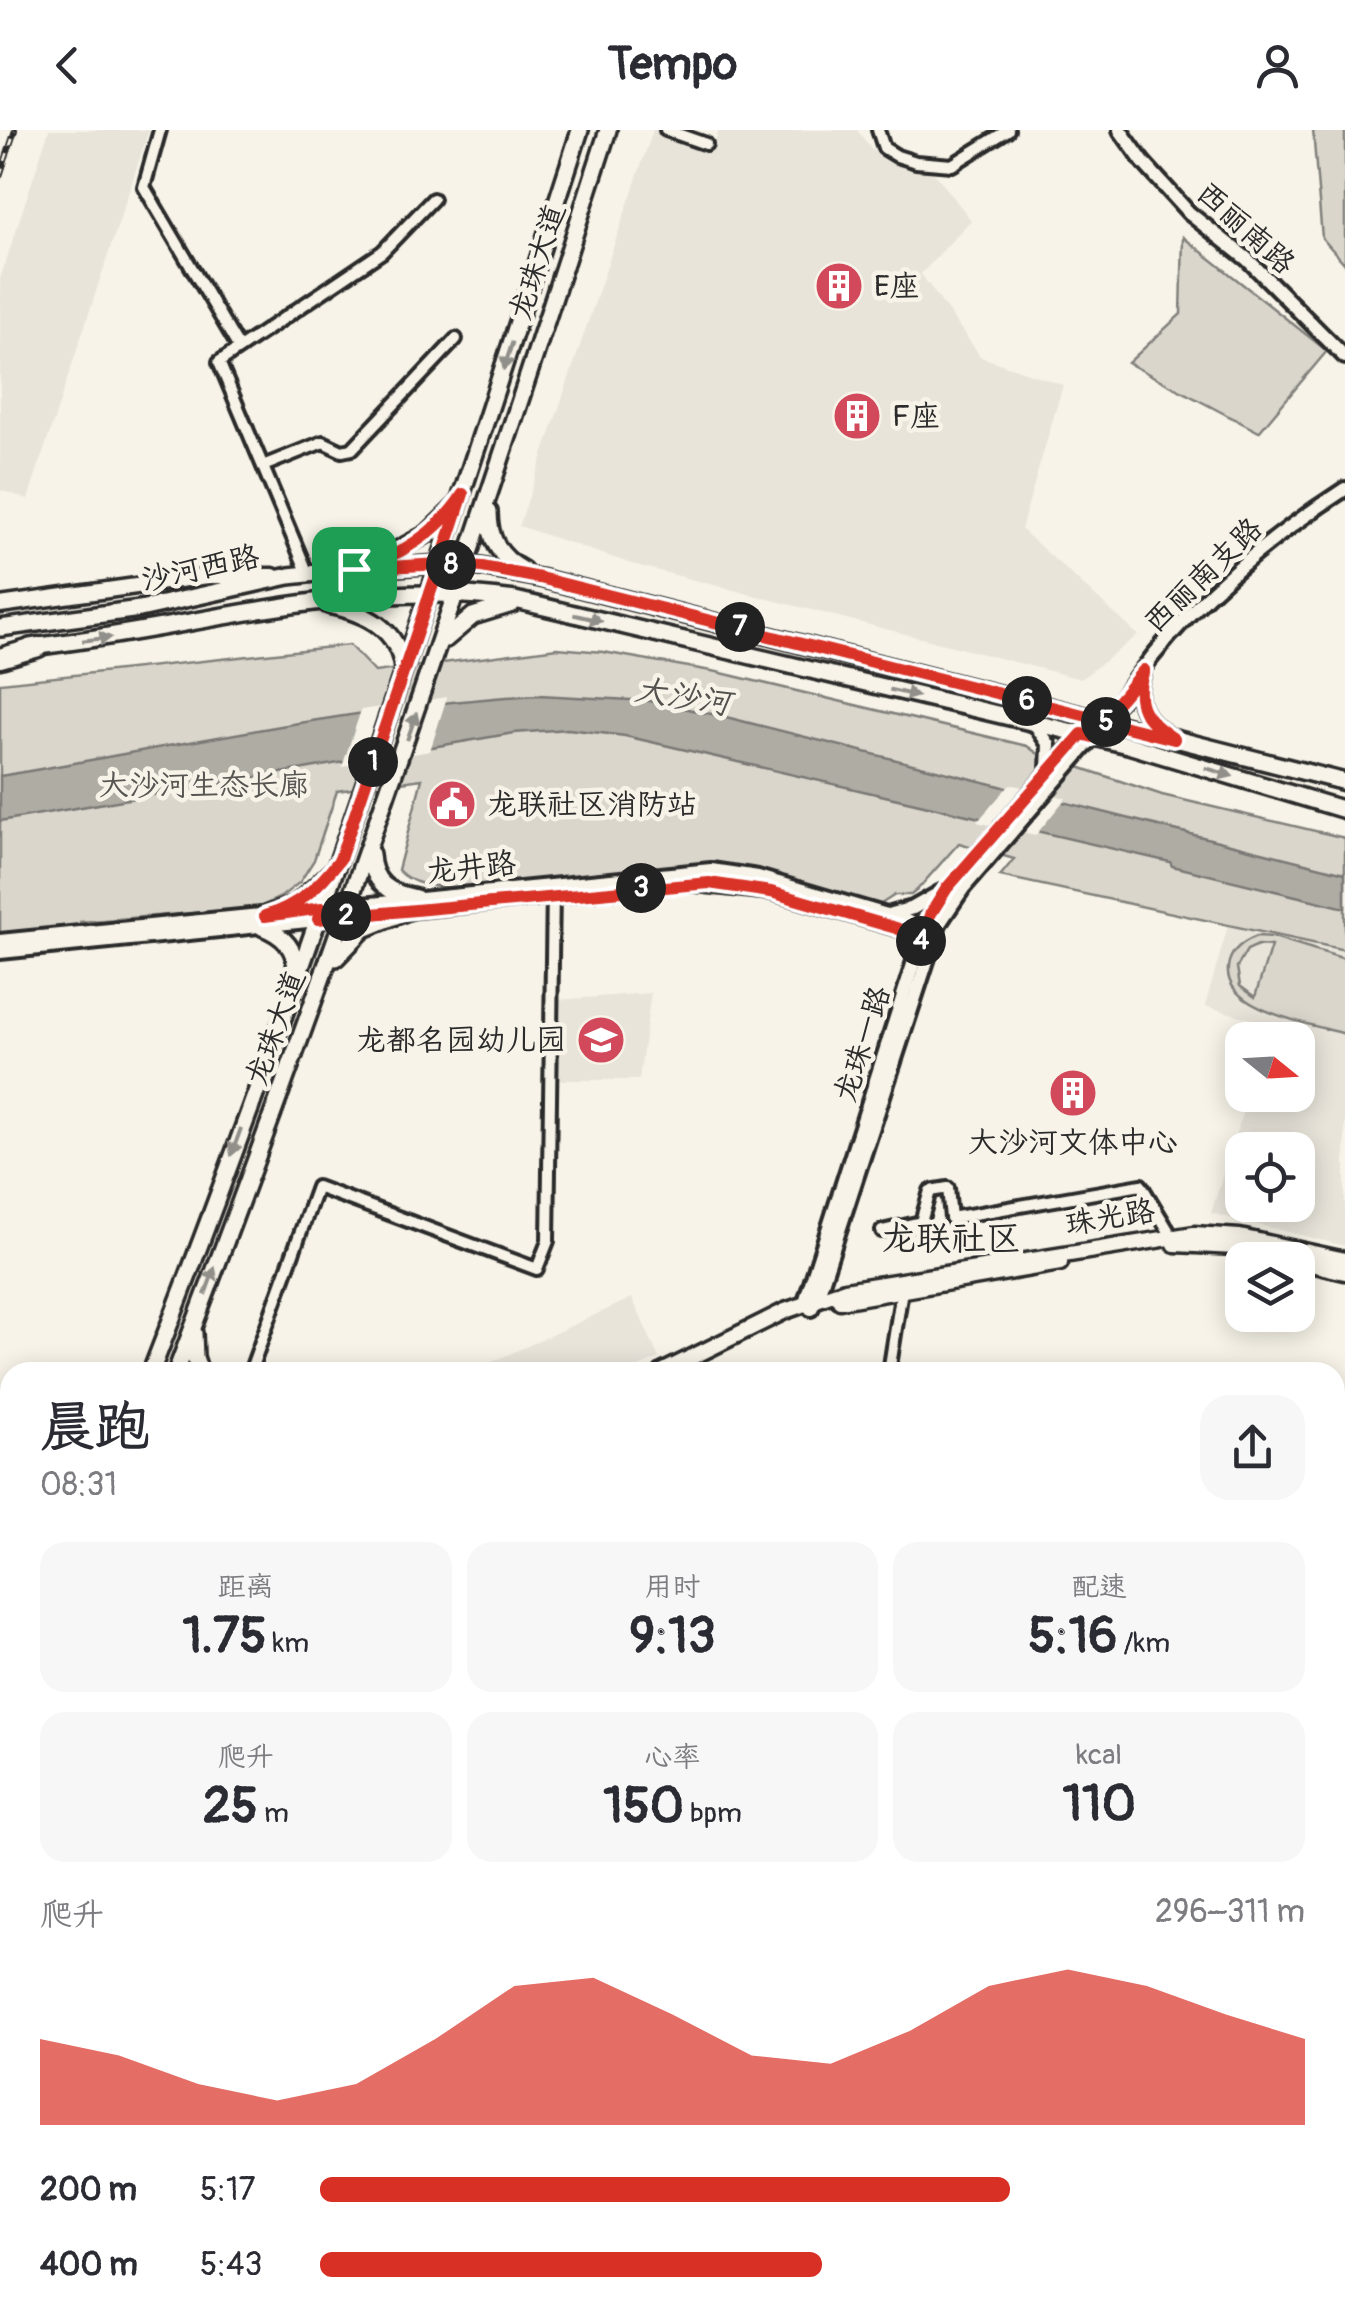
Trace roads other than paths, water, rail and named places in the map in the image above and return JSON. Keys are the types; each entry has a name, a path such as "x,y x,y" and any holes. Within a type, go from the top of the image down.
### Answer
{"highway":[{"path":"0,654 38,646"}],"main road":[{"name":"龙珠大道","path":"160,1362 340,859 580,130"},
{"name":"龙珠大道","path":"180,1362 372,844 493,488 608,130"},
{"path":"493,488 489,520 494,543 514,565 540,578"},
{"path":"354,569 416,541 441,522 463,494"},
{"name":"沙河西路","path":"0,628 140,609 289,576 440,564 467,566 540,578 1104,717 1174,739 1345,782"},
{"path":"0,605 208,576 289,576"},
{"name":"沙河西路","path":"38,646 316,604 431,592 458,593 529,604 1087,736 1345,810"},
{"path":"316,604 350,611 380,625 399,650 403,673"},
{"path":"438,651 448,636 473,616 497,606 529,604"},
{"path":"372,844 372,868 383,886 413,904"},
{"path":"295,983 293,951 263,921 306,897 340,859"},
{"path":"318,992 352,939 379,920 413,904"},
{"name":"珠光路","path":"684,1362 811,1303 869,1284 1171,1235 1240,1237 1345,1260"},
{"name":"珠光路","path":"698,1362 811,1303 1186,1243 1225,1246"},
{"name":"珠光路","path":"1315,1265 1345,1272"},
{"path":"196,1319 197,1362"}],"street":[{"path":"160,130 144,187 239,348"},
{"path":"666,130 706,144"},
{"path":"878,130 884,148 896,156 952,165 1008,130"},
{"name":"西丽南路","path":"1120,130 1189,213 1246,259 1345,357"},
{"path":"308,574 219,362 382,252 433,199"},
{"path":"263,466 323,442 342,451 352,449 456,339"},
{"name":"西丽南支路","path":"1104,717 1196,612 1272,539 1345,489"},
{"path":"1144,670 1138,692 1141,710 1154,726 1174,739"},
{"name":"龙珠一路","path":"925,940 957,895 1104,717"},
{"path":"1033,723 1043,731 1050,748 1050,764 1044,777"},
{"name":"龙珠一路","path":"811,1303 925,940 947,888 1044,777 1087,736"},
{"name":"龙井路","path":"0,952 711,870 758,877 909,922 925,940"},
{"name":"龙井路","path":"553,890 686,884 732,886 771,892 925,940"},
{"path":"880,914 912,908 947,888"},
{"path":"254,1362 318,1187 537,1268 548,1240 553,890"},
{"name":"龙井路","path":"0,941 263,921"},
{"path":"882,1231 921,1222 930,1191 948,1188 951,1218 1141,1185 1171,1235"},
{"path":"891,1362 902,1290"}],"railway":[{"path":"0,176 15,130"}],"place":[{"name":"E座","path":"839,286"},
{"name":"F座","path":"857,416"},
{"name":"龙联社区消防站","path":"452,804"},
{"name":"龙都名园幼儿园","path":"601,1040"},
{"name":"大沙河文体中心","path":"1073,1093"}],"district":[{"name":"龙联社区","path":"951,1238"}],"water label":[{"name":"大沙河","path":"683,696"}],"park label":[{"name":"大沙河生态长廊","path":"204,785"}]}
